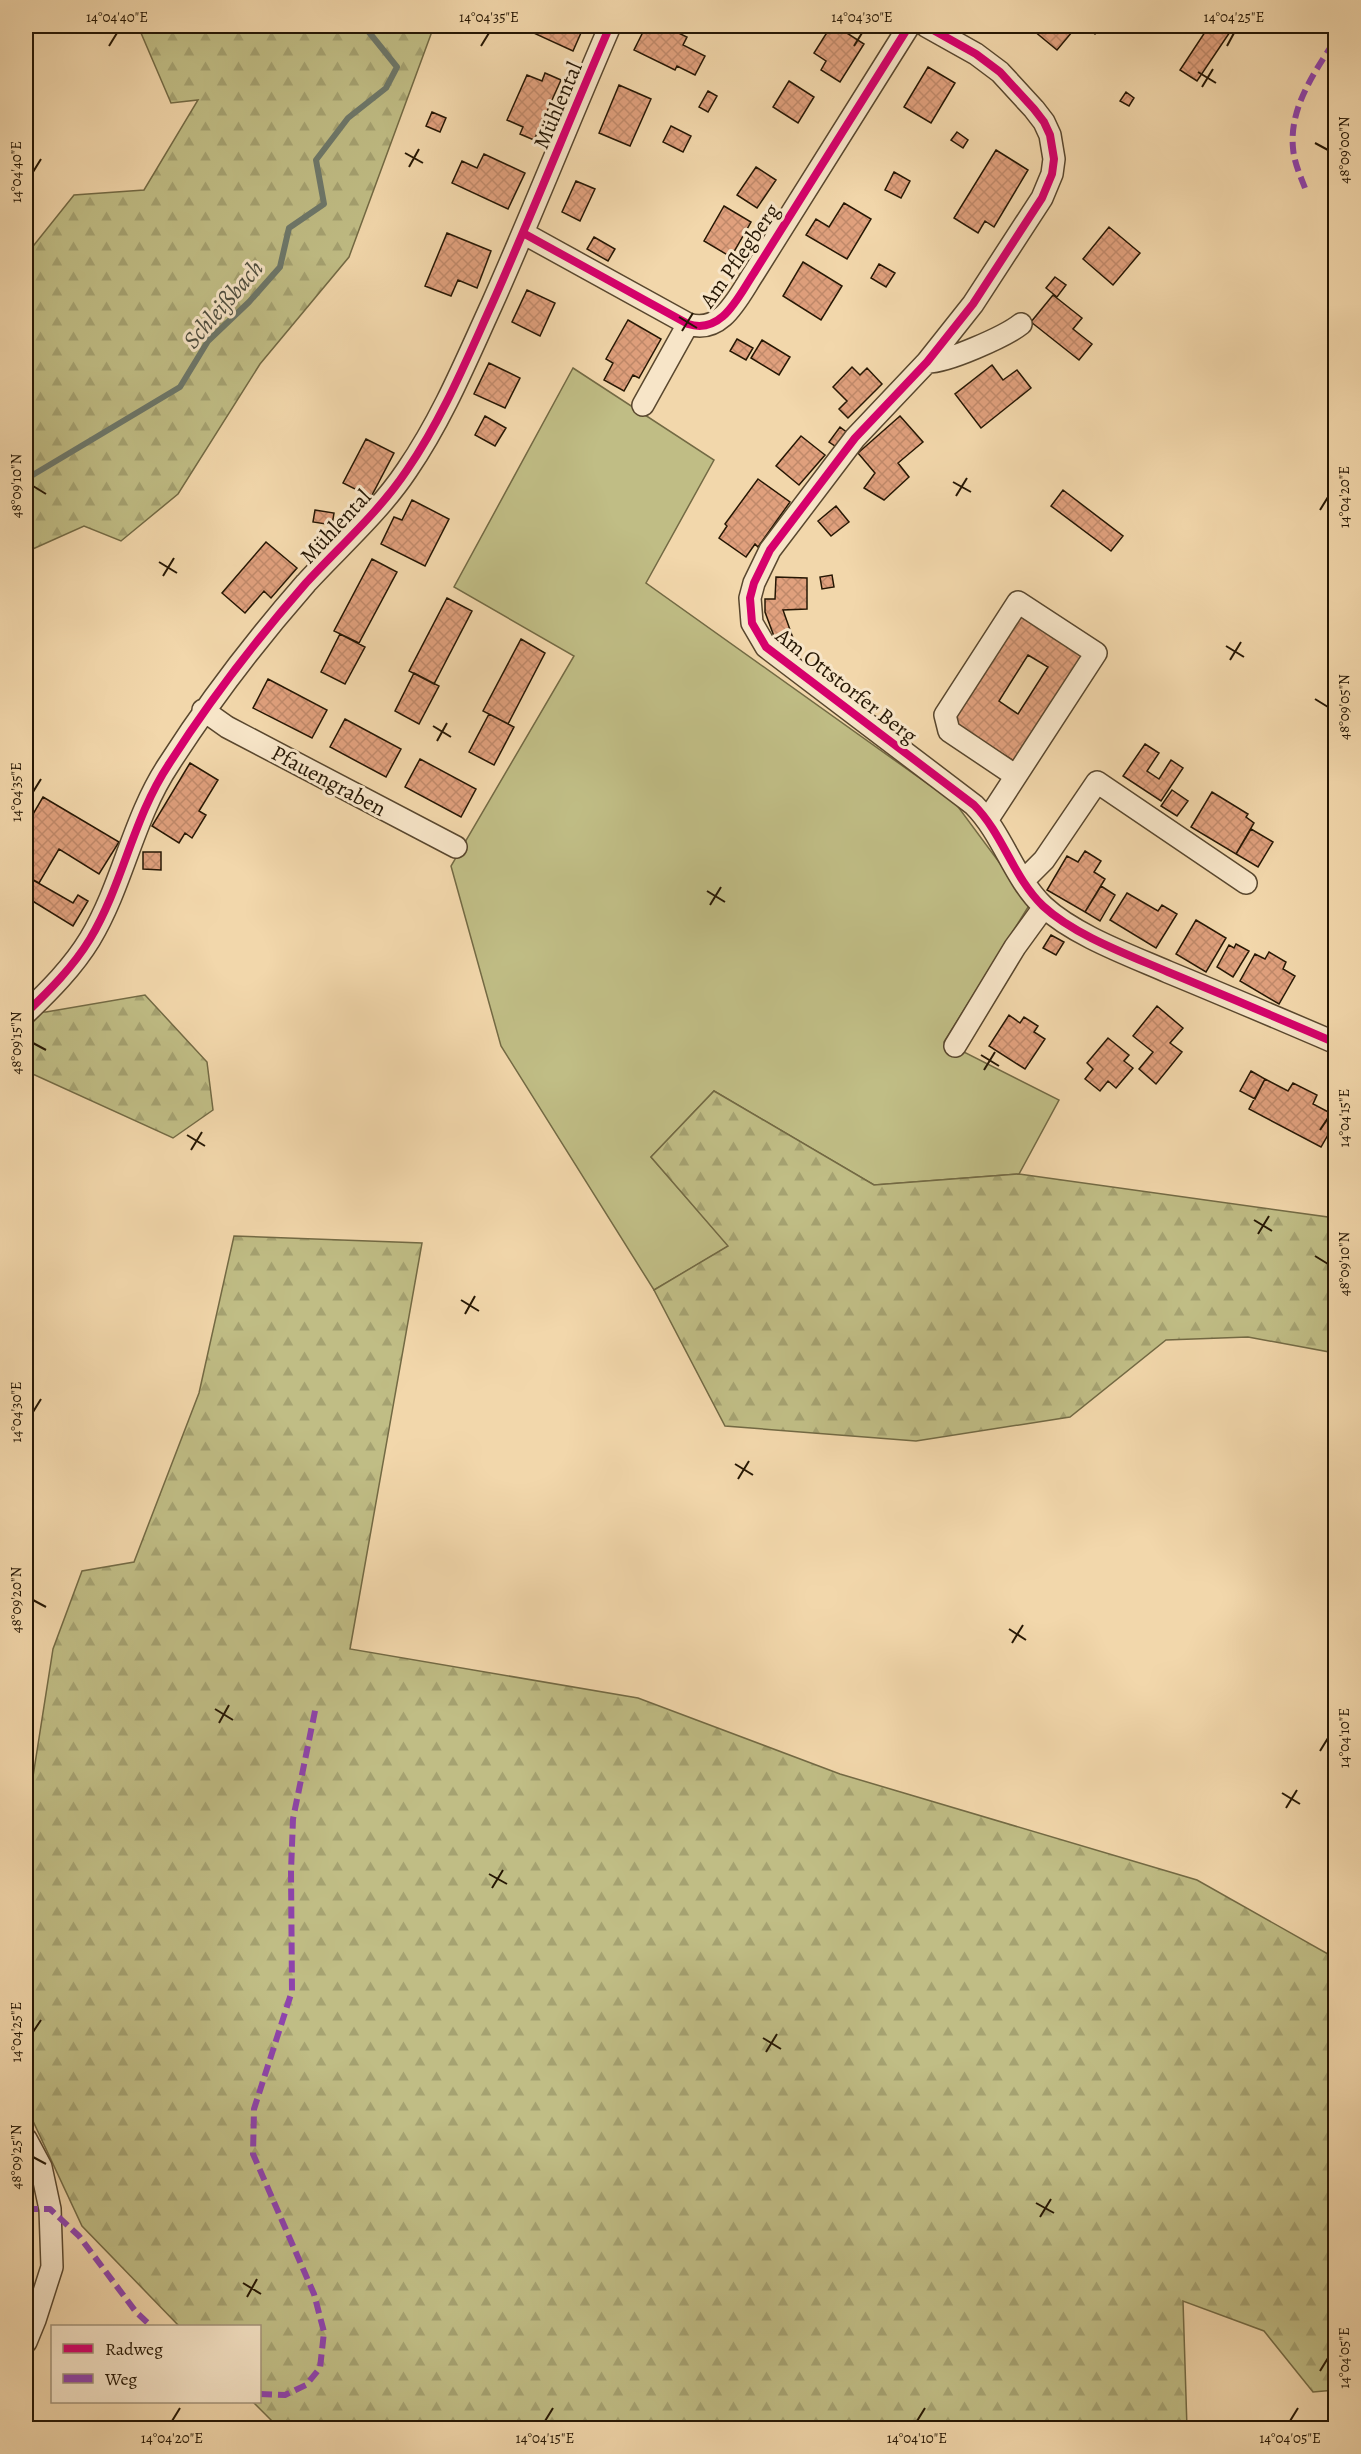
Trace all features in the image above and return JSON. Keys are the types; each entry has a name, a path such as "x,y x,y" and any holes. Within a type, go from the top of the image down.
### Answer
{"street":[{"name":"Mühlental","path":"26,1014 67,971 90,939 149,798 203,710 254,645 333,553 381,504 422,448 465,365 610,26"},
{"name":"Am Pflegberg","path":"523,233 688,324 699,327 710,326 729,310 909,26"},
{"name":"Am Ottstorfer Berg","path":"926,26 982,58 1010,81 1044,122 1053,146 1052,174 1042,198 973,304 927,362 855,438 770,550 754,583 750,611 752,624 766,647 954,788 988,819 1023,881 1044,906 1060,918 1117,950 1335,1043"},
{"path":"643,405 688,324"},
{"path":"927,362 940,361 1000,337 1021,324"},
{"path":"988,819 1016,776 1096,652 1018,602 945,715 949,731 1016,776"},
{"name":"Pfauengraben","path":"203,710 227,727 456,847"},
{"path":"1023,881 1049,854 1097,782 1246,883"},
{"path":"955,1047 1015,947 1044,906"},
{"path":"26,2139 41,2167 50,2209 52,2267 26,2342"}],"green space":[{"path":"138,26 434,26 349,257 260,364 178,494 121,541 84,526 26,552 26,255 74,195 144,190 198,100 171,103"},
{"path":"573,368 714,460 646,583 956,804 1030,904 944,1042 1059,1100 1019,1174 874,1185 714,1091 651,1157 729,1246 654,1290 501,1046 451,866 574,656 454,587"},
{"path":"145,995 207,1062 213,1110 173,1138 26,1071 26,1012 46,1012"},
{"path":"714,1091 874,1185 1019,1174 1335,1218 1335,1353 1248,1337 1166,1340 1070,1417 916,1441 725,1426 654,1290 728,1246 651,1157"},
{"path":"234,1236 422,1243 350,1649 638,1698 840,1774 1197,1880 1335,1958 1335,2390 1313,2392 1264,2331 1183,2301 1187,2428 279,2428 254,2403 261,2403 261,2325 178,2325 82,2226 26,2106 26,1821 53,1649 82,1571 134,1562 199,1393"}],"building":[{"path":"529,26 584,26 573,51 527,30"},
{"path":"646,26 664,26 687,37 683,45 705,56 695,75 677,66 675,70 634,50"},
{"path":"831,26 836,26 864,44 840,82 821,70 826,61 814,53"},
{"path":"1028,26 1077,26 1057,50"},
{"path":"1084,26 1102,26 1095,34"},
{"path":"1209,26 1234,26 1197,81 1180,70"},
{"path":"928,67 955,83 931,123 904,107"},
{"path":"545,73 561,80 534,140 520,134 523,127 507,120 527,75 542,81"},
{"path":"789,81 814,97 798,123 773,107"},
{"path":"619,85 651,99 630,146 599,133"},
{"path":"708,91 717,96 708,112 699,107"},
{"path":"1126,92 1134,98 1129,106 1120,101"},
{"path":"432,112 446,118 440,132 426,126"},
{"path":"671,126 691,136 683,152 663,142"},
{"path":"957,132 968,140 963,148 951,140"},
{"path":"996,150 1028,170 994,227 985,221 978,233 954,218"},
{"path":"484,154 525,173 508,209 452,183 462,161 477,168"},
{"path":"756,167 776,180 757,208 737,195"},
{"path":"894,172 910,181 901,198 885,190"},
{"path":"576,181 595,189 580,221 562,212"},
{"path":"844,203 871,219 847,259 806,235 816,219 829,227"},
{"path":"724,206 751,222 731,257 704,241"},
{"path":"1109,227 1140,253 1113,285 1083,259"},
{"path":"447,233 491,251 477,288 458,280 451,296 425,286"},
{"path":"594,237 615,249 608,261 587,249"},
{"path":"803,262 842,286 821,320 783,296"},
{"path":"879,264 895,273 886,287 871,278"},
{"path":"1055,277 1066,285 1057,297 1046,288"},
{"path":"527,290 555,303 540,336 512,322"},
{"path":"1053,295 1082,318 1073,329 1092,344 1079,360 1031,322"},
{"path":"628,320 661,339 639,378 633,375 624,391 604,380 613,363 606,359"},
{"path":"737,339 753,348 746,360 730,351"},
{"path":"762,340 790,357 779,375 751,358"},
{"path":"489,363 520,378 505,408 474,394"},
{"path":"992,365 1003,380 1017,370 1031,388 981,428 955,394"},
{"path":"852,367 860,375 867,368 882,384 848,418 839,409 847,401 833,387"},
{"path":"485,416 506,428 495,446 475,435"},
{"path":"900,416 923,442 898,463 909,477 884,500 864,488 875,473 858,453"},
{"path":"840,427 849,434 838,448 829,442"},
{"path":"801,436 825,455 799,485 776,466"},
{"path":"366,439 394,453 371,497 343,483"},
{"path":"758,479 790,502 758,547 755,544 746,557 719,538 727,526 725,524"},
{"path":"1063,490 1123,536 1111,551 1051,506"},
{"path":"412,500 449,519 425,566 381,544 394,517 402,520"},
{"path":"836,506 849,522 831,536 818,521"},
{"path":"315,510 334,513 332,525 313,522"},
{"path":"266,542 297,568 271,598 264,591 245,613 222,593"},
{"path":"372,559 397,572 359,643 334,631"},
{"path":"832,575 834,587 822,589 820,577"},
{"path":"776,577 807,578 807,609 783,610 794,641 778,647 765,612 765,599 775,599"},
{"path":"447,598 472,611 434,684 409,671"},
{"path":"1021,611 1087,652 1017,763 951,722","holes":["1028,655 1048,667 1018,714 999,701"]},
{"path":"340,634 365,647 345,684 321,672"},
{"path":"521,639 545,653 508,724 483,711"},
{"path":"414,673 439,686 419,724 395,711"},
{"path":"268,679 327,710 312,738 253,708"},
{"path":"489,714 514,727 494,765 469,752"},
{"path":"345,719 401,749 386,777 330,747"},
{"path":"1145,744 1159,753 1147,771 1159,779 1171,760 1183,768 1161,801 1123,776"},
{"path":"420,759 476,789 461,817 405,787"},
{"path":"190,763 218,780 199,811 206,815 192,838 185,833 179,843 152,826"},
{"path":"1172,790 1188,801 1177,816 1161,806"},
{"path":"1212,792 1248,814 1246,817 1254,823 1236,854 1191,827"},
{"path":"43,797 119,842 99,874 59,849 39,883 26,876 26,826"},
{"path":"1251,829 1273,842 1258,867 1236,854"},
{"path":"1085,851 1101,861 1094,872 1105,879 1085,912 1047,890 1067,856 1078,862"},
{"path":"143,852 161,852 161,870 143,869"},
{"path":"26,876 73,903 78,895 88,901 73,926 26,897"},
{"path":"1101,886 1115,895 1100,921 1085,912"},
{"path":"1127,893 1158,911 1162,905 1177,914 1156,948 1110,920"},
{"path":"1196,920 1226,938 1206,972 1176,954"},
{"path":"1051,935 1064,942 1056,955 1043,948"},
{"path":"1236,944 1249,951 1233,977 1217,967 1229,945 1234,948"},
{"path":"1269,952 1286,962 1283,969 1295,976 1279,1004 1240,981 1255,954 1265,959"},
{"path":"26,955 33,959 26,974"},
{"path":"1157,1006 1183,1028 1170,1043 1182,1052 1156,1084 1139,1069 1153,1052 1133,1036"},
{"path":"1009,1015 1020,1023 1024,1017 1038,1026 1034,1032 1045,1039 1025,1069 989,1046"},
{"path":"1108,1038 1129,1055 1124,1061 1133,1068 1116,1088 1108,1081 1100,1091 1085,1079 1093,1069 1087,1063"},
{"path":"1251,1071 1265,1079 1255,1099 1240,1091"},
{"path":"1265,1079 1288,1091 1293,1083 1317,1095 1313,1104 1336,1116 1336,1121 1321,1147 1249,1109"}],"waterway":[{"name":"Schleißbach","path":"26,479 180,387 208,341 249,302 280,267 289,228 324,204 316,160 348,118 386,88 397,67 368,31 382,26"}],"marked path":[{"path":"1305,188 1294,153 1295,119 1305,90 1336,39"},
{"path":"261,2394 285,2395 306,2385 320,2368 324,2332 314,2294 253,2154 254,2109 292,1991 293,1819 316,1706"},
{"path":"26,2209 50,2209 79,2236 136,2312 150,2325"}],"cycle path":[{"path":"26,1013 68,969 90,939 111,896 146,806 169,764 201,717 269,626 384,500 420,451 453,389 492,304 610,26"},
{"path":"523,233 688,324 700,326 720,319 742,293 909,26"},
{"path":"926,26 976,54 1000,72 1034,109 1050,135 1054,159 1052,174 1042,198 973,304 927,362 855,438 770,550 754,583 750,598 752,623 766,647 974,805 993,829 1033,895 1056,916 1086,935 1119,951 1336,1043"}]}
